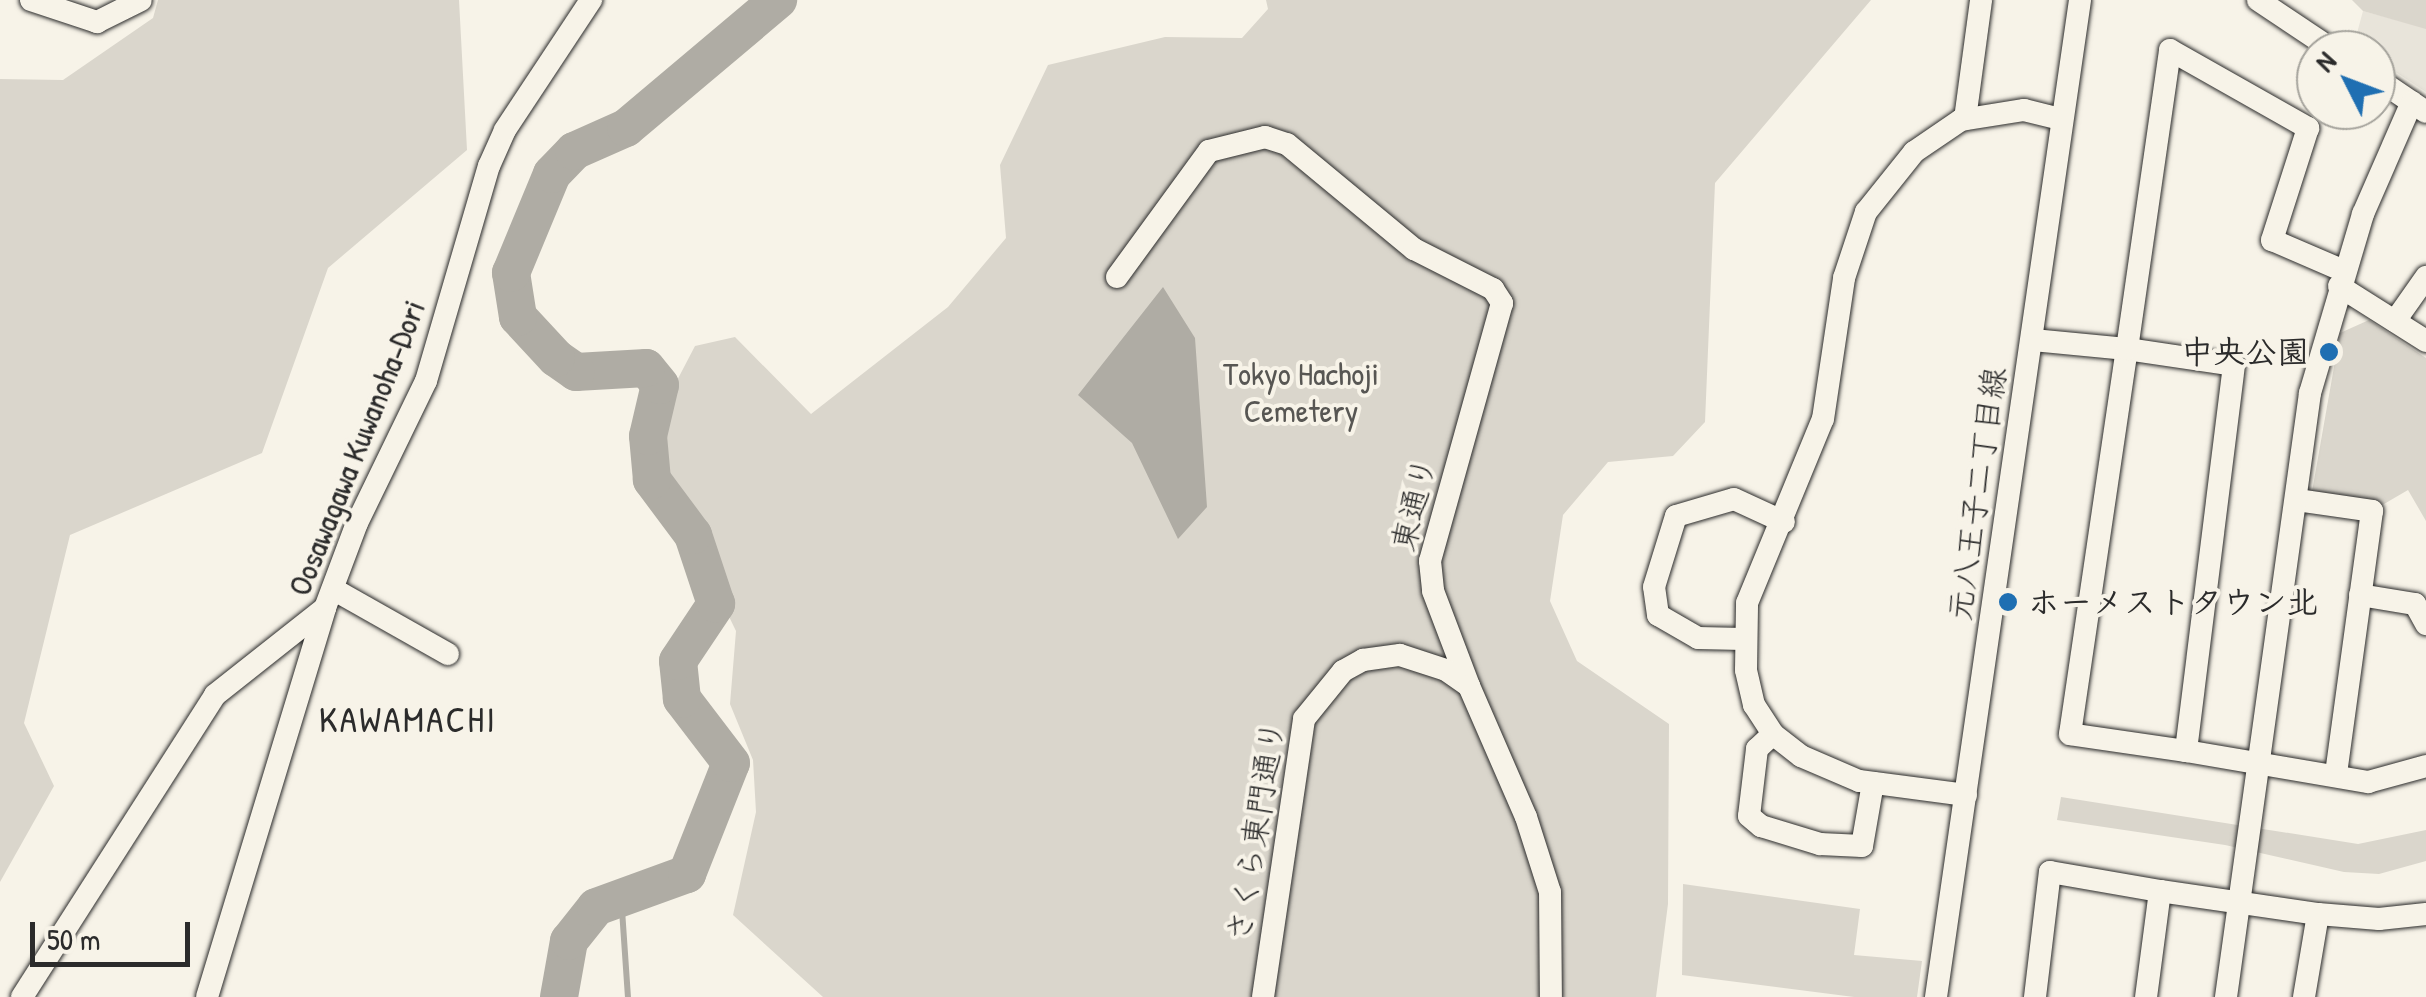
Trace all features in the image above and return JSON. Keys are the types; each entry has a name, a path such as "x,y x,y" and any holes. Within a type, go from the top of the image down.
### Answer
{"street":[{"path":"31,0 97,22 140,0"},
{"name":"Oosawagawa Kuwanoha-Dori","path":"207,997 329,598 357,523 426,381 494,154 591,0"},
{"path":"1964,119 1981,0"},
{"name":"元八王子二丁目線","path":"1936,997 2080,0"},
{"path":"2258,0 2303,30"},
{"path":"2426,341 2342,279 2272,240 2308,128 2170,50 2070,734 2368,782 2426,766"},
{"path":"2226,997 2310,393 2342,279 2419,107 2396,91"},
{"path":"1966,795 1873,783 1815,763 1774,734 1754,705 1743,639 1747,603 1784,522 1823,420 1844,278 1866,212 1914,152 1964,119 2024,110 2061,119"},
{"name":"東通り","path":"1118,277 1209,151 1264,137 1287,144 1414,250 1492,289 1502,303 1430,561 1433,591 1469,686"},
{"path":"2396,321 2426,276"},
{"path":"2032,340 2234,365 2186,752"},
{"path":"1743,639 1698,638 1658,615 1654,587 1676,516 1734,499 1784,522"},
{"path":"2297,500 2372,512 2336,774"},
{"path":"2360,594 2415,604 2426,624"},
{"path":"22,997 215,695 239,670 272,652 329,598 448,654"},
{"name":"さくら東門通り","path":"1264,997 1294,763 1314,700 1343,671 1382,657 1424,661 1469,686"},
{"path":"1469,686 1526,817 1550,892 1551,997"},
{"path":"1774,734 1758,749 1749,816 1761,826 1820,844 1862,846 1873,783"},
{"path":"2035,997 2050,872 2318,914 2379,919 2426,914"},
{"path":"2146,997 2160,891"},
{"path":"2304,997 2318,914"}],"shaded area":[{"path":"2363,11 2426,28 2426,92 2396,72 2396,30 2358,30"},
{"path":"1163,287 1195,338 1207,507 1178,539 1132,443 1078,395"}],"green space":[{"path":"158,0 459,0 467,150 328,268 262,453 70,535 24,723 54,786 0,882 0,79 63,80 153,18"},
{"name":"Tokyo Hachoji Cemetery","path":"1266,0 1871,0 1715,183 1705,422 1673,456 1608,462 1563,515 1550,601 1577,661 1669,724 1668,904 1656,997 823,997 733,915 756,812 753,760 730,704 736,631 654,462 671,392 695,346 735,337 811,414 948,307 1006,238 1000,165 1048,65 1165,37 1242,38 1268,9"},
{"path":"2352,0 2426,0 2426,29 2363,11"},
{"path":"2369,320 2426,358 2426,521 2408,490 2372,511 2310,503 2340,333"},
{"path":"2061,797 2358,844 2426,830 2426,861 2379,874 2344,872 2225,845 2057,820"},
{"path":"1683,884 1860,909 1854,955 1922,961 1917,997 1854,997 1682,975"}],"waterway":[{"path":"559,997 569,941 596,907 687,874 731,763 682,699 678,661 716,604 693,535 652,480 648,436 660,385 646,368 576,372 556,358 518,317 511,273 552,174 574,151 626,128 778,0"},
{"path":"621,895 628,997"}],"place":[{"name":"中央公園","path":"2329,352"},
{"name":"ホーメストタウン北","path":"2008,602"}],"district":[{"name":"KAWAMACHI","path":"408,720"}]}
